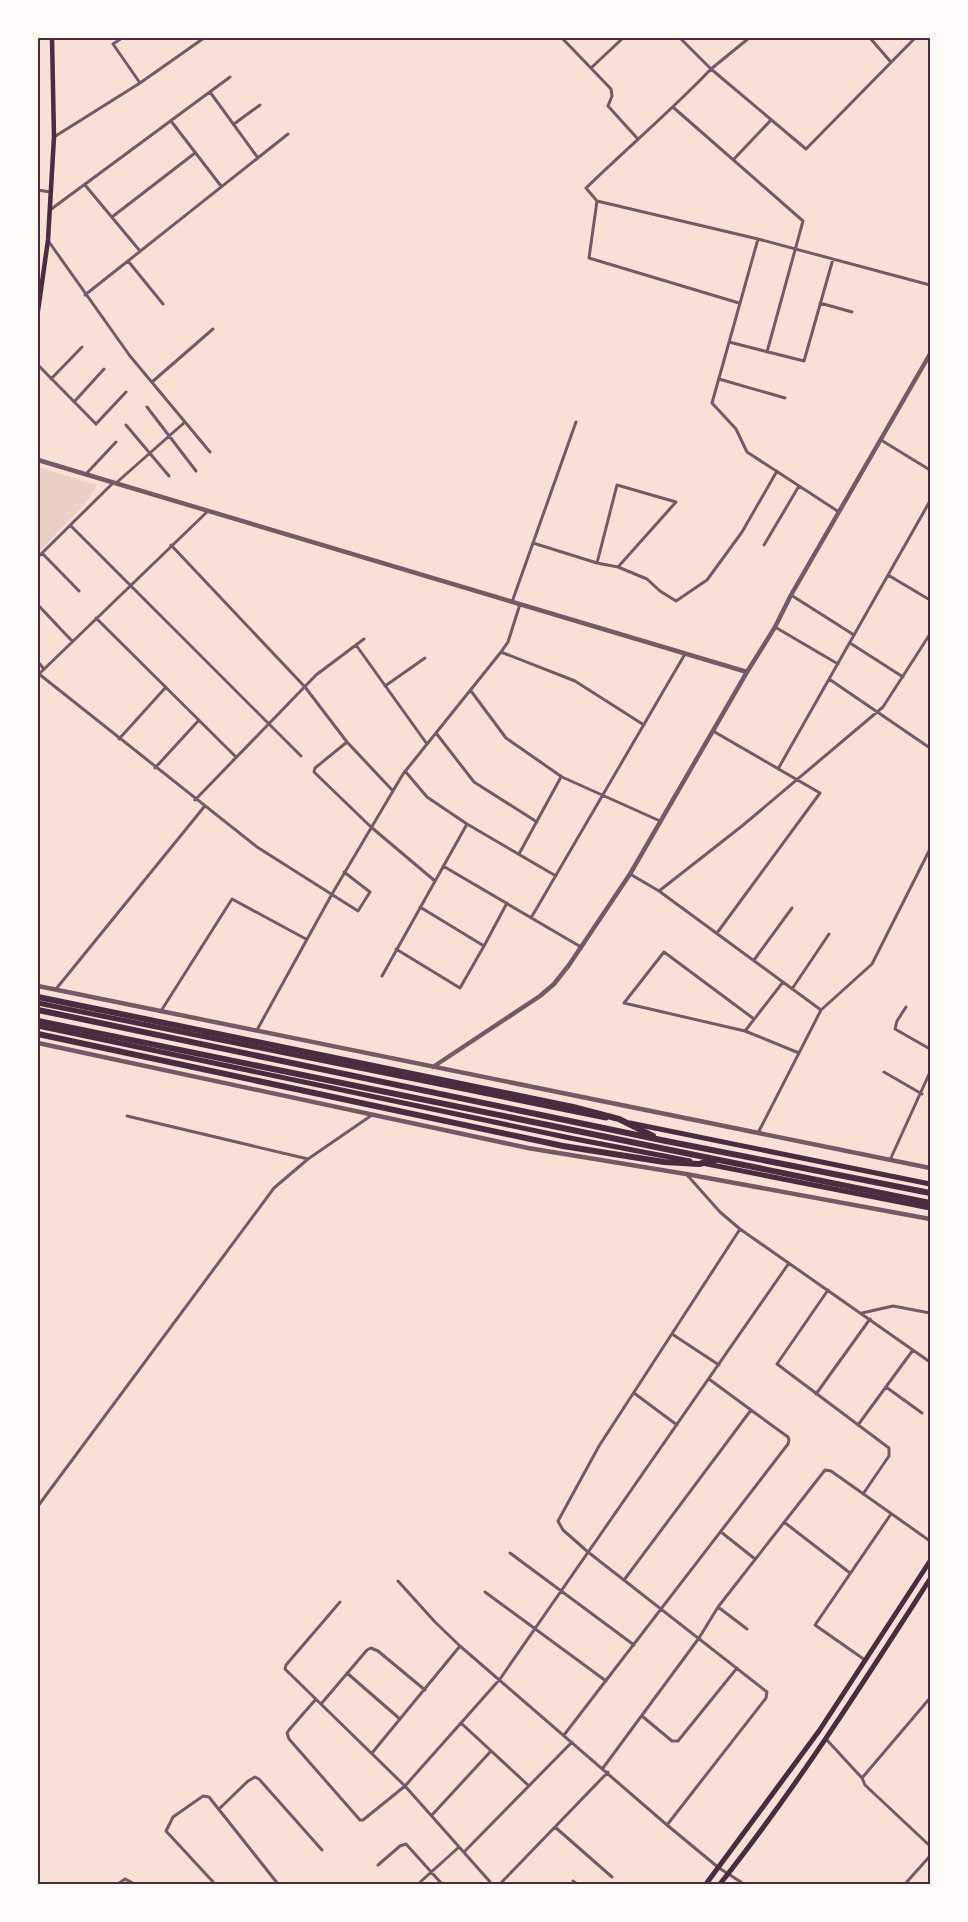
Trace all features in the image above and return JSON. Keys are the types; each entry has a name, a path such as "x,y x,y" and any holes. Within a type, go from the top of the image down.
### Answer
{"highway":[{"path":"38,997 573,1107 619,1119 661,1140"},
{"path":"38,1010 661,1140 930,1193"},
{"path":"38,1021 930,1203"},
{"path":"38,1034 563,1146 664,1162 699,1164 718,1160"}],"main road":[{"path":"38,311 48,240 54,137 52,38"},
{"path":"38,1003 930,1184"},
{"path":"38,1026 570,1138 930,1208"},
{"path":"706,1884 819,1731 930,1561"},
{"path":"720,1884 826,1739 930,1579"},
{"path":"847,1687 856,1693"}],"street":[{"path":"122,38 113,44 141,82"},
{"path":"54,137 141,82 204,38"},
{"path":"562,38 611,89 612,96 608,106 637,138"},
{"path":"591,68 623,38"},
{"path":"680,38 711,69 806,149 915,38"},
{"path":"749,38 711,69 674,108 637,138 586,188 597,201 758,239 930,285"},
{"path":"870,38 890,61"},
{"path":"50,210 230,77"},
{"path":"210,92 258,158"},
{"path":"234,124 260,105"},
{"path":"674,108 803,220 767,352"},
{"path":"734,159 770,120"},
{"path":"171,121 221,187"},
{"path":"85,295 288,134"},
{"path":"112,217 195,153"},
{"path":"85,185 140,251"},
{"path":"38,189 50,192"},
{"path":"597,201 589,258 739,303"},
{"path":"758,239 712,403 736,429 747,452 839,512"},
{"path":"48,240 85,295 210,452"},
{"path":"729,342 804,361 833,259"},
{"path":"128,261 163,304"},
{"path":"820,303 852,312"},
{"path":"152,382 213,329"},
{"path":"51,378 82,347"},
{"path":"433,1067 540,996 561,976 630,874 775,627 791,595 930,354"},
{"path":"38,365 96,424 126,392"},
{"path":"74,402 104,369"},
{"path":"719,379 785,398"},
{"path":"147,407 196,471"},
{"path":"38,557 114,483 185,422"},
{"path":"512,602 576,422"},
{"path":"126,425 169,476"},
{"path":"881,440 930,470"},
{"path":"85,475 116,442"},
{"path":"38,460 747,672"},
{"path":"533,543 597,563 618,567 647,579 676,602 707,580 742,532 777,471"},
{"path":"597,563 617,485 676,502 618,567"},
{"path":"764,545 799,486"},
{"path":"778,769 930,501"},
{"path":"208,511 38,674 257,847 358,911 370,892 344,872"},
{"path":"70,525 301,756"},
{"path":"171,545 305,687 347,742 393,791"},
{"path":"42,553 79,591"},
{"path":"888,575 930,600"},
{"path":"791,595 854,635"},
{"path":"257,1030 344,872 405,771 508,642 520,604"},
{"path":"38,605 72,641"},
{"path":"96,618 236,757"},
{"path":"775,627 838,664"},
{"path":"659,891 798,780 878,711 930,634"},
{"path":"195,800 316,675 364,639"},
{"path":"850,643 903,677"},
{"path":"356,645 427,744"},
{"path":"501,652 575,681 644,725"},
{"path":"531,918 685,654"},
{"path":"385,686 424,658"},
{"path":"38,662 44,669"},
{"path":"829,679 930,748"},
{"path":"119,739 166,687"},
{"path":"471,691 506,738 562,777 660,821"},
{"path":"155,768 200,720"},
{"path":"713,730 820,793 717,933"},
{"path":"436,733 474,782 537,822"},
{"path":"347,742 315,768 314,772 371,827 435,881"},
{"path":"405,771 427,797 467,824 556,876"},
{"path":"519,854 562,777"},
{"path":"55,990 204,807"},
{"path":"382,976 467,824"},
{"path":"758,1133 821,1010 872,964 930,849"},
{"path":"443,866 581,947"},
{"path":"630,874 659,891 821,1010"},
{"path":"161,1011 232,898 306,939"},
{"path":"396,950 460,988 507,903"},
{"path":"420,907 484,946"},
{"path":"754,961 792,908"},
{"path":"792,988 829,934"},
{"path":"754,1019 664,951 624,1003 745,1031 799,1053"},
{"path":"745,1031 783,982"},
{"path":"38,986 930,1168"},
{"path":"906,1007 895,1029 930,1048"},
{"path":"38,1042 528,1148 686,1174 930,1219"},
{"path":"884,1072 922,1094"},
{"path":"890,1160 922,1094 930,1072"},
{"path":"38,1506 274,1188 308,1159 372,1115"},
{"path":"127,1116 308,1159"},
{"path":"686,1174 720,1212 740,1229 930,1362"},
{"path":"667,1825 767,1695 765,1689 588,1552 563,1530 558,1521 599,1446 740,1229"},
{"path":"316,1699 289,1730 288,1736 360,1820 365,1820 405,1786 500,1679 789,1263"},
{"path":"828,1290 777,1362 778,1366 889,1448 891,1452 863,1494"},
{"path":"862,1313 888,1306 930,1313"},
{"path":"816,1394 870,1319"},
{"path":"672,1334 719,1365"},
{"path":"858,1425 913,1350"},
{"path":"564,1735 789,1442 788,1437 709,1379"},
{"path":"886,1387 922,1413"},
{"path":"634,1393 677,1425"},
{"path":"624,1580 751,1410"},
{"path":"603,1768 699,1638 718,1607 826,1469 930,1541"},
{"path":"865,1660 815,1625 891,1514"},
{"path":"784,1522 850,1573"},
{"path":"721,1532 755,1559"},
{"path":"510,1553 634,1645"},
{"path":"398,1581 460,1646 667,1825 719,1868 744,1884"},
{"path":"485,1592 606,1681"},
{"path":"340,1602 285,1669 405,1786 492,1884"},
{"path":"718,1607 747,1629"},
{"path":"372,1753 460,1646"},
{"path":"321,1704 371,1648 424,1690"},
{"path":"642,1716 672,1740 678,1741 737,1668"},
{"path":"347,1674 401,1719"},
{"path":"862,1778 930,1698"},
{"path":"461,1723 529,1786"},
{"path":"826,1739 862,1778 865,1785 930,1846"},
{"path":"464,1852 572,1742"},
{"path":"432,1815 491,1751"},
{"path":"501,1884 608,1772"},
{"path":"219,1809 255,1777 322,1850"},
{"path":"214,1884 166,1831 173,1817 203,1796 209,1797 278,1884"},
{"path":"555,1827 612,1877"},
{"path":"378,1865 400,1846 406,1844 442,1884"},
{"path":"418,1884 459,1846"},
{"path":"905,1884 930,1856"},
{"path":"924,1863 930,1868"},
{"path":"118,1884 125,1879 135,1884"},
{"path":"573,1881 577,1884"}],"shaded area":[{"path":"38,467 97,485 88,500 38,553"}]}
